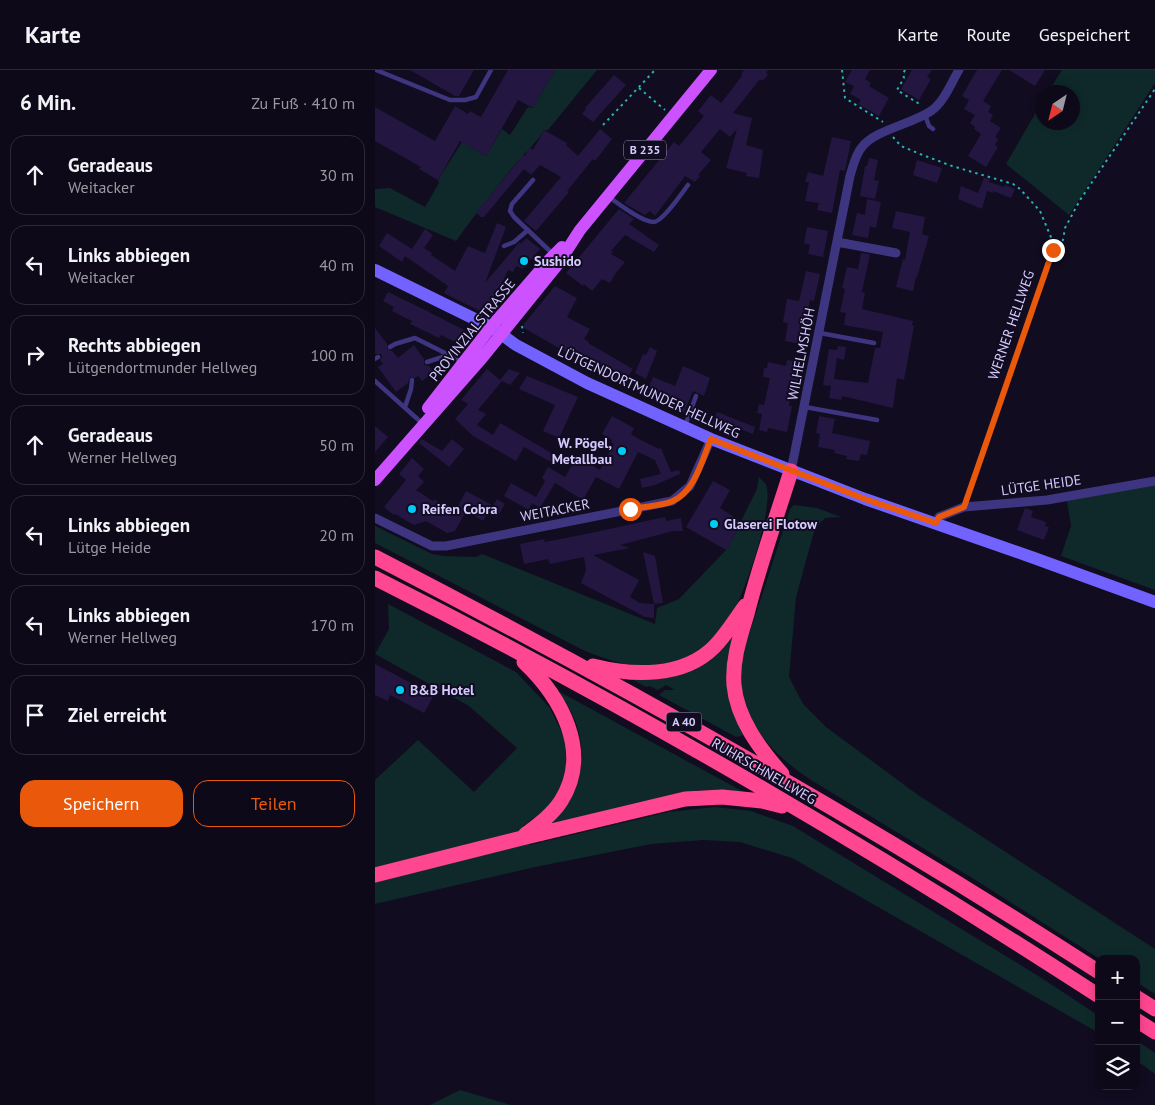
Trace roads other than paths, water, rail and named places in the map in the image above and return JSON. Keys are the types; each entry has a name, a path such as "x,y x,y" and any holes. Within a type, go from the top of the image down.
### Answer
{"highway":[{"path":"791,471 751,596 734,663 734,686 740,710 765,755 787,779 807,793"},
{"name":"RUHRSCHNELLWEG","path":"375,557 685,723 923,862 1095,970"},
{"name":"RUHRSCHNELLWEG","path":"375,578 495,640 640,719 818,821 1095,993"},
{"path":"559,654 589,666 626,672 658,672 680,668 693,662 722,639 751,596"},
{"path":"495,640 526,663 549,690 565,716 573,742 573,766 567,790 555,809 522,838"},
{"path":"375,875 667,803 703,798 722,797 762,801 793,810 818,821"},
{"path":"1140,1000 1155,1009"},
{"path":"1140,1023 1155,1032"}],"main road":[{"name":"PROVINZIALSTRASSE","path":"422,422 463,362 496,331 558,264 581,230 711,70"},
{"name":"PROVINZIALSTRASSE","path":"375,480 496,331 555,254 581,230"},
{"name":"LÜTGENDORTMUNDER HELLWEG","path":"375,270 496,331 516,345 587,383 684,427 791,471 936,523"},
{"path":"936,523 1155,602"}],"street":[{"name":"WILHELMSHÖH","path":"791,471 850,176 857,154 863,146 887,127 935,108 959,70"},
{"path":"837,242 896,253"},
{"name":"WEITACKER","path":"375,518 431,546 445,546 672,501 690,486 711,439"},
{"name":"LÜTGE HEIDE","path":"936,523 939,517 964,507 1047,500 1155,481"}],"lane":[{"path":"377,70 450,100 465,100 476,97 491,70"},
{"path":"924,111 929,126 933,129"},
{"path":"533,180 512,204 510,211 514,217 555,254"},
{"path":"608,196 646,220 655,222 661,218 688,184"},
{"path":"504,246 514,242 528,230"},
{"path":"820,333 874,343"},
{"path":"390,347 415,338 463,362"},
{"path":"427,362 449,355"},
{"path":"405,407 412,380"},
{"path":"375,381 422,422"},
{"path":"684,427 696,396"},
{"path":"805,407 877,420"}],"place":[{"name":"Sushido","path":"524,261"},
{"name":"W. Pögel, Metallbau","path":"622,451"},
{"name":"Reifen Cobra","path":"412,509"},
{"name":"Glaserei Flotow","path":"714,524"},
{"name":"B&B Hotel","path":"400,690"}]}
